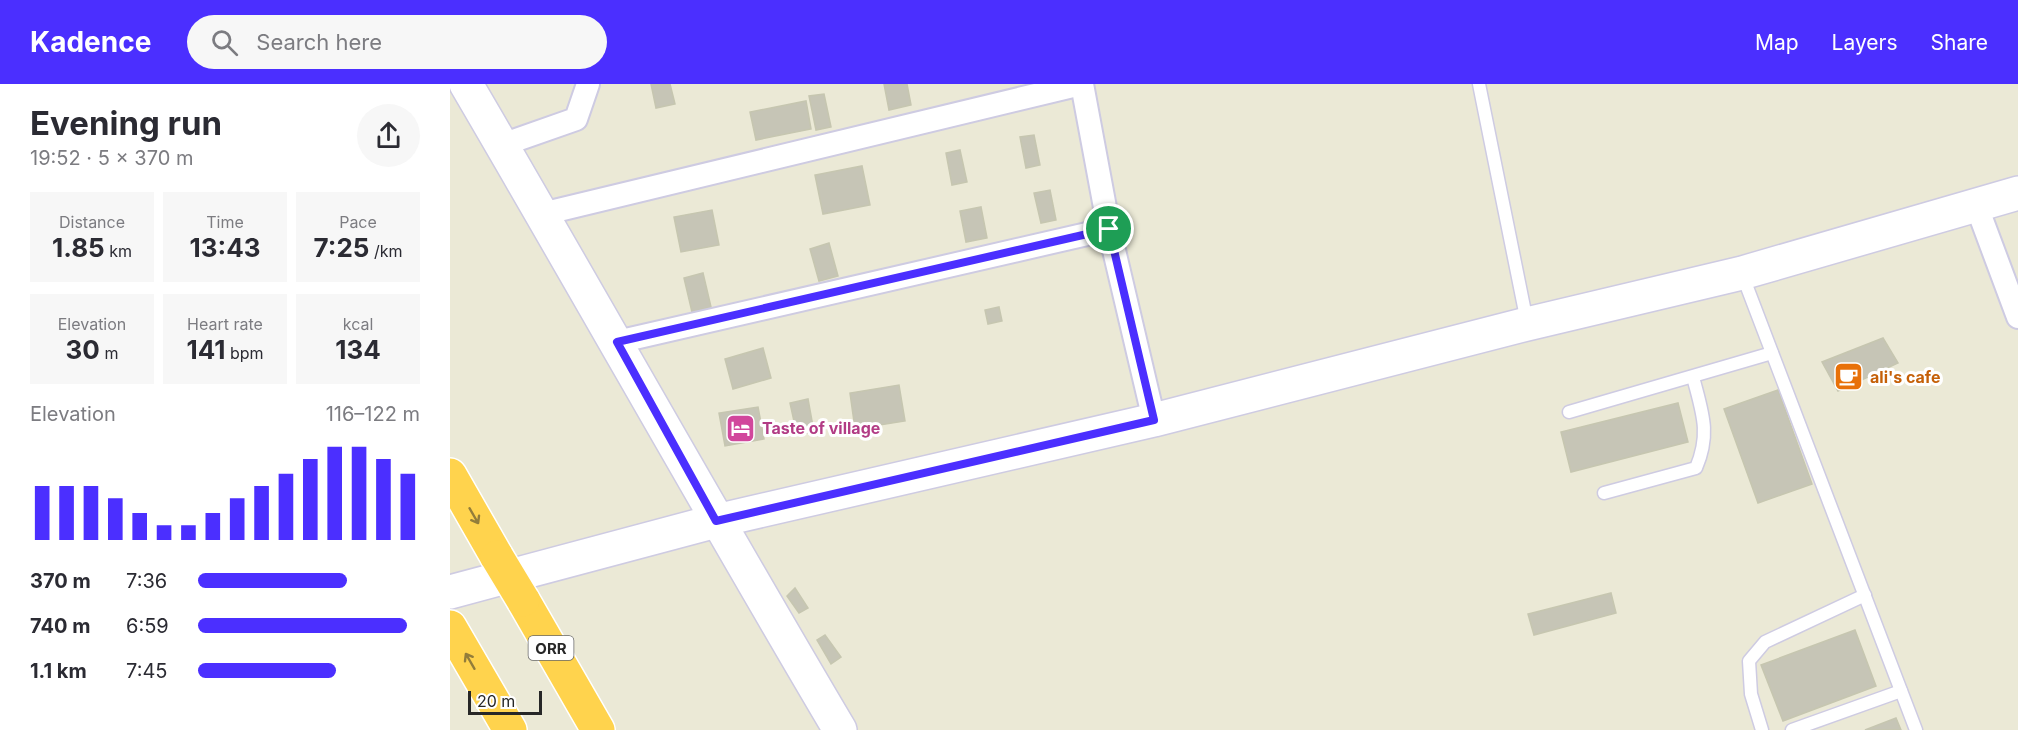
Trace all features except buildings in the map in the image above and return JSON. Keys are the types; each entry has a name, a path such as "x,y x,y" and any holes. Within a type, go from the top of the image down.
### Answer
{"highway":[{"name":"ORR","path":"450,475 598,730"},
{"path":"450,627 510,730"}],"main road":[{"path":"466,84 617,342 716,521 840,730"},
{"path":"450,592 716,521 1154,420 1527,324 1742,273 1977,207 2018,193"}],"street":[{"path":"502,145 576,119 588,84"},
{"path":"542,214 1082,84 1109,229 1154,420"},
{"path":"1977,207 2018,317"},
{"path":"617,342 1109,229"}],"lane":[{"path":"1479,84 1527,324"},
{"path":"1742,273 1916,730"},
{"path":"1569,412 1773,354"},
{"path":"1604,494 1696,468 1705,447 1705,423 1693,377"},
{"path":"1762,730 1751,694 1749,661 1765,642 1865,595"},
{"path":"1792,730 1901,691"}],"place":[{"name":"ali's cafe","path":"1849,377"},
{"name":"Taste of village","path":"741,428"}],"route":[{"path":"1109,229 1154,420 716,521 617,342 677,328 1109,229"}]}
